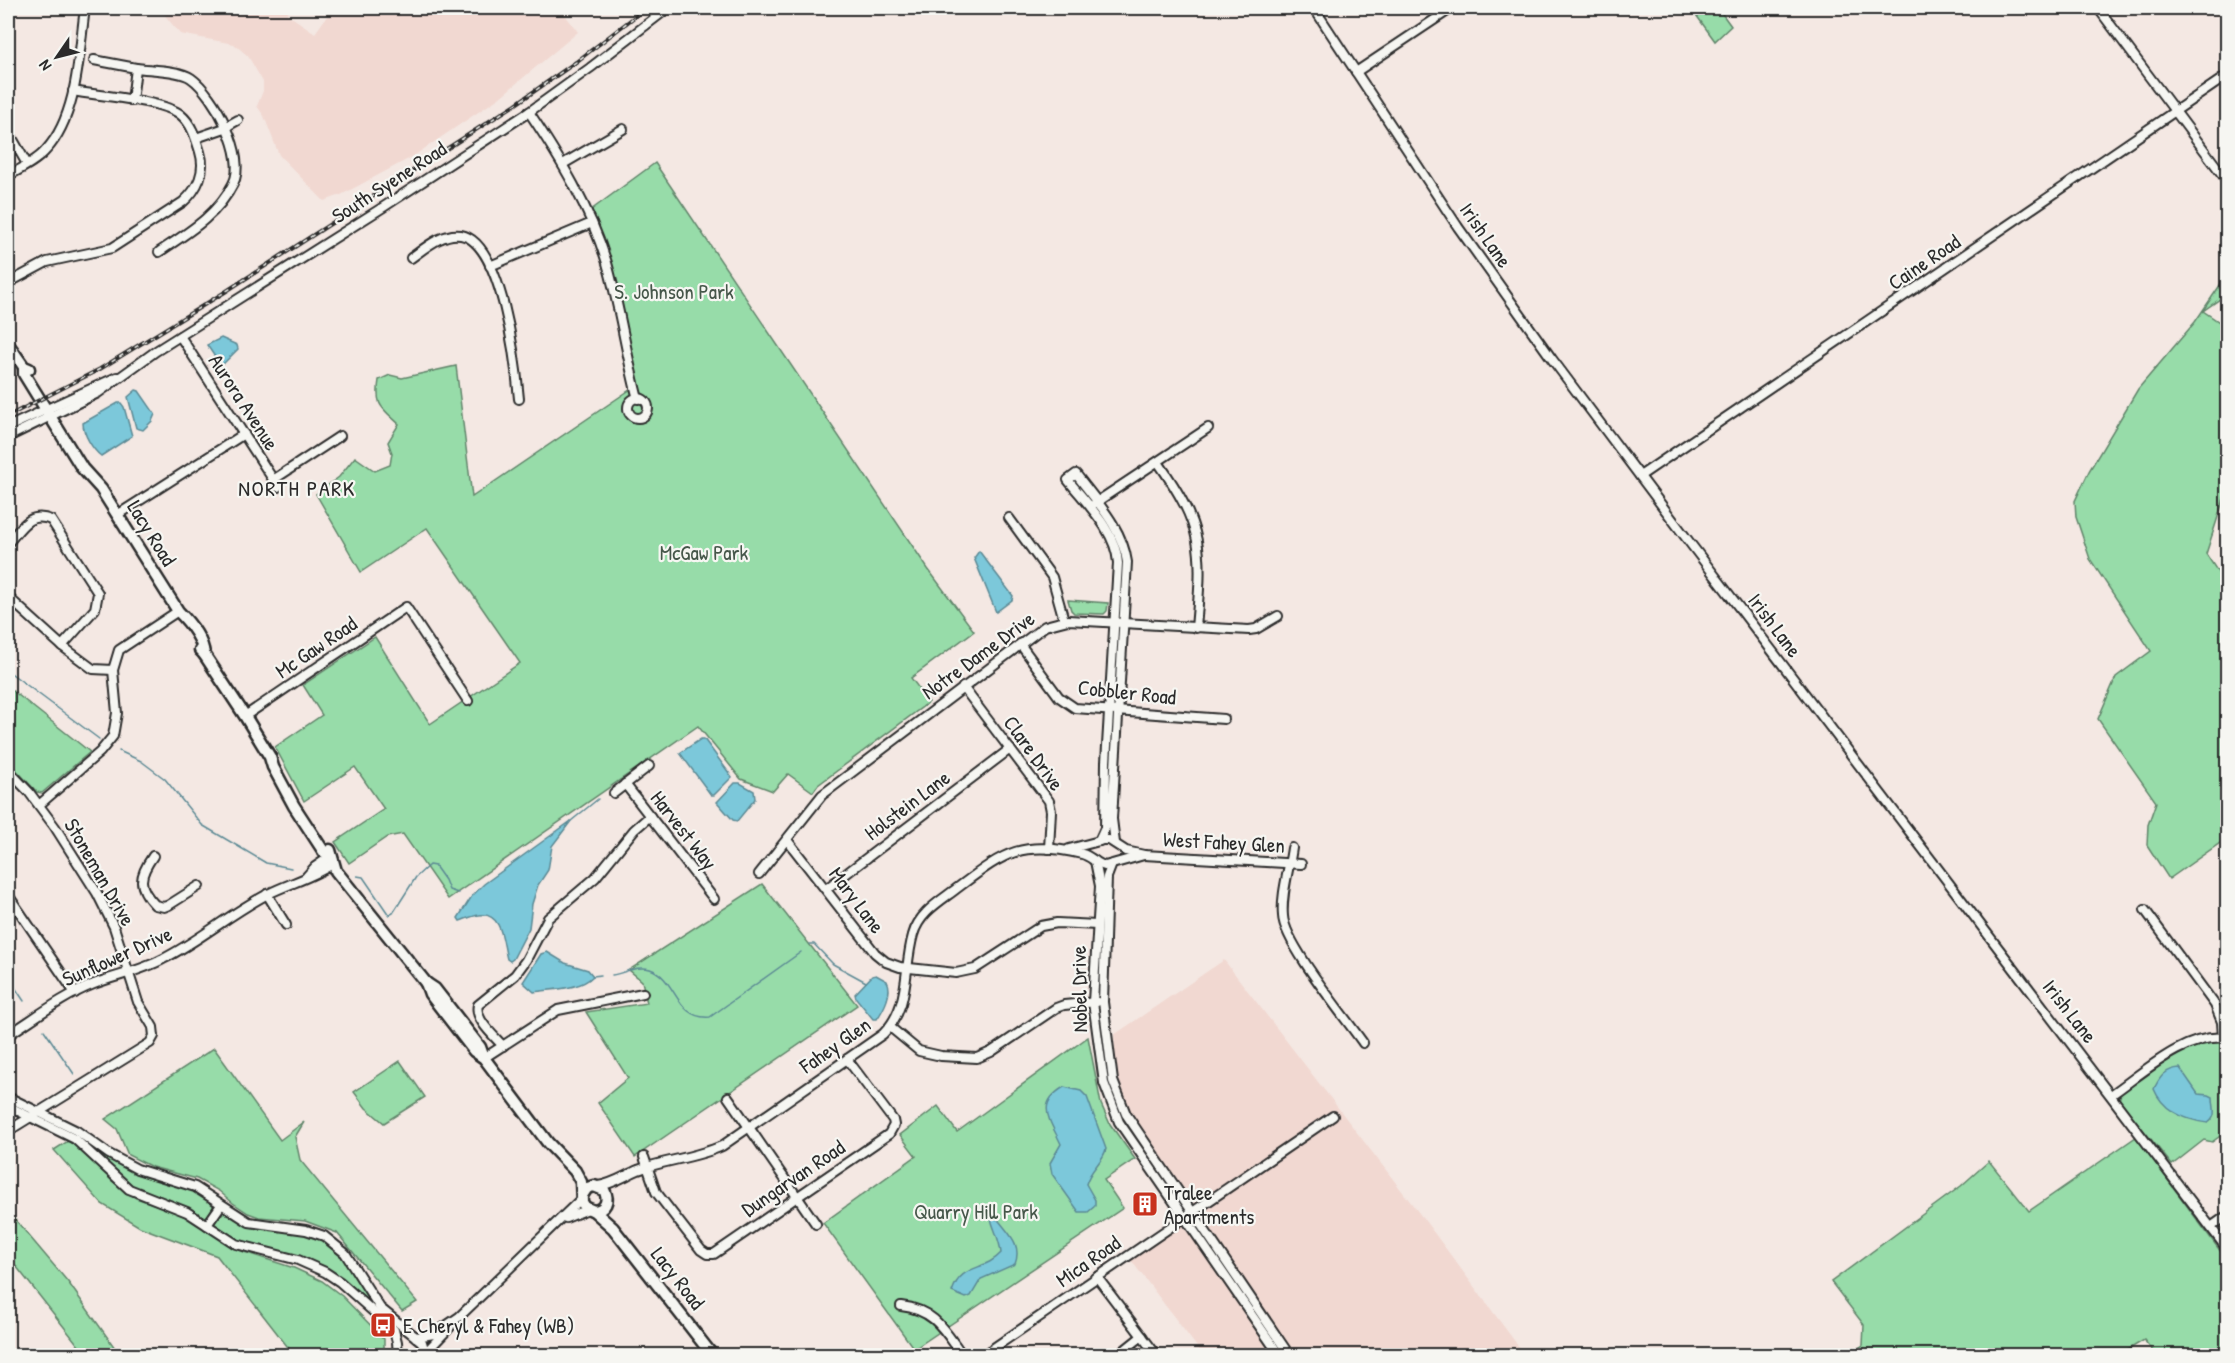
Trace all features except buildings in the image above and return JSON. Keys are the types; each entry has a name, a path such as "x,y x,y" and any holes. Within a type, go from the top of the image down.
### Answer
{"main road":[{"name":"Lacy Road","path":"8,344 24,367 24,374 51,412 82,468 90,475 117,515 178,612 180,620 197,648 204,654 330,849 343,879 426,983 435,989 548,1143 575,1171 581,1182 582,1196"},
{"name":"Lacy Road","path":"575,1171 596,1186"},
{"path":"596,1186 604,1190 606,1203 600,1210 591,1210 583,1205 582,1196 587,1188 596,1186"},
{"name":"Lacy Road","path":"606,1203 611,1226"},
{"name":"Lacy Road","path":"591,1210 611,1226 713,1356"}],"street":[{"path":"8,176 46,150 68,109 73,91 85,8"},
{"name":"South Syene Road","path":"8,437 121,375 530,112 668,8"},
{"name":"Irish Lane","path":"1314,8 1474,251 1640,476 2228,1250"},
{"path":"1356,72 1452,8"},
{"path":"2098,8 2228,182"},
{"path":"94,60 192,78 214,104 230,135 237,174 232,187 207,219 159,252"},
{"path":"132,100 136,68"},
{"name":"Caine Road","path":"1640,476 2228,75"},
{"path":"8,283 46,262 112,248 183,202 196,187 202,171 201,154 196,138 186,120 173,109 73,91"},
{"path":"530,112 563,164 592,223 613,286 638,399"},
{"path":"196,138 238,120"},
{"path":"563,164 623,129"},
{"path":"8,131 27,164"},
{"path":"490,266 592,223"},
{"path":"411,258 450,235 460,235 479,245 490,266 508,324 519,399"},
{"name":"Aurora Avenue","path":"180,336 275,484 340,436"},
{"name":"South Syene Road","path":"8,428 51,412"},
{"path":"1089,508 1208,428"},
{"path":"117,515 244,434"},
{"path":"1158,462 1183,500 1197,536 1200,574 1196,628"},
{"name":"Nobel Drive","path":"1188,1214 1124,1110 1113,1081 1103,1002 1107,877 1119,856 1112,819 1127,562 1123,541 1116,528 1076,474 1068,480 1109,534 1118,555 1104,828 1092,852 1100,886 1093,1002 1104,1083 1116,1115 1290,1356"},
{"path":"8,543 27,521 40,516 51,520 98,593 95,609 62,646"},
{"path":"1009,518 1052,577 1064,620"},
{"path":"1118,563 1127,562"},
{"path":"8,597 62,646 93,669 113,670"},
{"name":"Mc Gaw Road","path":"245,716 406,607 468,701"},
{"path":"39,806 100,752 114,736 117,713 113,670 116,655 124,646 178,612"},
{"name":"Notre Dame Drive","path":"759,874 822,795 1045,626 1064,620 1249,630 1256,629 1278,616"},
{"name":"Cobbler Road","path":"1020,644 1063,701 1078,710 1224,719"},
{"name":"Clare Drive","path":"963,687 1045,794 1050,806 1050,849"},
{"name":"Holstein Lane","path":"826,889 1010,749"},
{"path":"1106,762 1116,763"},
{"name":"Harvest Way","path":"614,793 649,766"},
{"name":"Stoneman Drive","path":"8,770 39,806 76,857 108,914 121,943 138,1002 153,1027 154,1036 150,1043 34,1114"},
{"name":"Harvest Way","path":"625,784 714,899"},
{"path":"503,1046 479,1017 478,1005 515,975 526,960 548,918 595,878 634,830 650,816"},
{"name":"Mary Lane","path":"787,840 875,953 891,964 956,973 969,971 1041,926 1058,923 1097,925"},
{"name":"Fahey Glen","path":"1061,850 1109,840 1126,851 1144,855"},
{"path":"1292,848 1282,906 1284,929 1363,1043"},
{"name":"Fahey Glen","path":"596,1186 618,1181 647,1167 722,1146 890,1027 904,996 914,933 924,914 1002,856 1020,849 1061,850 1085,855 1101,865 1144,855"},
{"name":"West Fahey Glen","path":"1144,855 1301,864"},
{"path":"153,856 142,871 141,880 155,905 164,907 169,905 199,886"},
{"name":"Sunflower Drive","path":"8,1035 75,993 166,958 267,894 306,877 315,867 333,860"},
{"path":"267,894 286,924"},
{"path":"8,895 75,993"},
{"path":"2111,1095 2189,1043 2212,1037 2225,1037 2216,1005 2145,910"},
{"path":"484,1058 558,1010 643,993"},
{"path":"890,1027 919,1051 941,1056 977,1058 991,1052 1056,1008 1103,1002"},
{"name":"Dungarvan Road","path":"647,1167 656,1192 701,1250 707,1254 714,1254 890,1134 894,1125 887,1112 847,1059"},
{"path":"728,1097 816,1224"},
{"path":"8,1098 75,1139 129,1189 177,1207 236,1244 298,1260 333,1277 394,1330 398,1342 397,1352"},
{"path":"8,1106 77,1131 123,1162 151,1174 195,1187 249,1222 315,1232 332,1241 349,1258 376,1303 423,1345 424,1355"},
{"path":"1116,1115 1124,1110"},
{"path":"8,1131 34,1114"},
{"name":"Mica Road","path":"982,1356 1333,1116"},
{"path":"644,1157 647,1167"},
{"path":"606,1203 618,1181"},
{"path":"424,1355 459,1317 562,1220 582,1196"},
{"path":"207,1225 221,1205"},
{"path":"562,1220 591,1210"},
{"path":"2211,1227 2228,1215"},
{"path":"1097,1277 1157,1356"},
{"name":"Nobel Drive","path":"1231,1277 1280,1356"},
{"path":"901,1306 925,1312 938,1322 963,1356"},
{"path":"397,1352 401,1339 434,1334 459,1317"},
{"path":"1117,1356 1142,1336"}],"shaded area":[{"path":"159,8 290,8 287,14 315,33 333,8 560,8 578,32 499,98 412,157 341,195 324,201 279,155 264,116 257,106 263,91 263,82 248,56 234,44 180,34"},
{"path":"1224,960 1429,1226 1525,1355 1203,1355 1130,1259 1180,1226 1186,1226 1200,1216 1133,1119 1122,1099 1117,1080 1114,1035"}],"green space":[{"path":"1691,8 1718,8 1731,26 1715,41"},
{"name":"McGaw Park","path":"655,163 928,569 974,631 911,678 929,702 818,785 813,792 788,774 773,791 741,779 698,726 448,899 403,834 387,837 349,863 335,842 384,809 355,767 304,801 275,747 322,715 303,685 375,637 430,724 520,663 427,528 361,572 316,494 339,477 355,457 375,471 390,465 392,453 388,442 399,424 381,405 378,395 379,380 390,375 402,378 456,366 472,497 637,385 617,286 591,210"},
{"path":"2227,275 2227,294 2203,311 2228,328 2227,489 2206,554 2227,586 2227,838 2169,879 2147,845 2148,825 2156,802 2098,719 2116,677 2151,651 2090,559 2076,517 2075,501 2089,471 2138,389 2195,322"},
{"path":"1068,600 1108,603 1107,611 1104,614 1074,613"},
{"path":"8,687 90,752 42,793 37,792 8,761"},
{"path":"762,884 857,1005 635,1157 598,1103 628,1078 586,1012 647,1003 642,981 629,970"},
{"name":"Quarry Hill Park","path":"1088,1037 1101,1104 1110,1124 1135,1159 1104,1180 1123,1208 914,1349 823,1223 916,1156 900,1135 938,1106 957,1132"},
{"path":"2213,1040 2226,1042 2227,1131 2212,1142 2204,1140 2172,1165 2119,1100 2121,1093 2153,1069 2177,1055"},
{"path":"214,1048 280,1140 304,1122 295,1137 300,1160 417,1302 402,1311 337,1233 305,1221 259,1217 248,1213 219,1191 197,1179 152,1167 128,1155 117,1129 105,1119"},
{"path":"400,1061 425,1097 384,1123 366,1108 354,1092"},
{"path":"2136,1137 2227,1260 2227,1355 2156,1355 2144,1340 2118,1356 1848,1355 1863,1345 1864,1325 1831,1282 1961,1186 1989,1161 2029,1211"},
{"path":"68,1141 84,1150 112,1181 136,1198 180,1213 244,1252 294,1268 322,1281 342,1296 384,1339 384,1354 368,1355 360,1349 350,1355 294,1355 217,1256 140,1227 102,1204 54,1150"},
{"path":"96,1149 142,1174 190,1189 212,1202 213,1207 207,1217 201,1218 133,1188 94,1151"},
{"path":"8,1211 68,1282 120,1355 86,1355 16,1266 8,1255"},
{"path":"224,1212 254,1227 304,1233 328,1242 342,1255 379,1312 336,1276 241,1243 215,1228 214,1222"}],"water":[{"path":"221,338 237,345 238,349 221,366 207,345"},
{"path":"136,390 155,414 143,430 136,428 128,397"},
{"path":"118,403 124,407 132,436 101,456 89,441 83,423"},
{"path":"979,551 1013,596 1012,600 996,612 974,558"},
{"path":"704,739 732,777 714,795 711,795 680,753"},
{"path":"735,783 740,783 754,791 755,799 737,821 733,820 717,802"},
{"path":"571,821 552,846 548,870 538,885 532,904 529,928 510,961 507,959 500,930 493,918 479,915 460,921 458,918 472,896 484,884"},
{"path":"547,952 565,963 588,970 593,976 581,984 534,992 523,982 541,954"},
{"path":"876,975 887,981 889,990 882,1010 877,1019 873,1019 855,994 872,976"},
{"path":"2180,1068 2198,1094 2213,1097 2214,1115 2208,1123 2183,1117 2169,1109 2158,1097 2154,1089 2159,1080 2171,1070"},
{"path":"1064,1087 1081,1091 1087,1097 1106,1149 1086,1184 1095,1200 1095,1206 1088,1212 1079,1212 1052,1174 1050,1163 1061,1144 1049,1120 1047,1106 1055,1093"},
{"path":"990,1213 998,1219 1013,1239 1017,1248 1017,1258 1015,1264 981,1279 971,1296 966,1298 952,1292 961,1276 1001,1253"}],"waterway":[{"path":"8,671 99,739"},
{"path":"119,751 141,761 165,779 202,825 266,863 291,868"},
{"path":"571,821 598,799"},
{"path":"357,876 363,877 389,915 393,913 416,877 429,865 435,866 449,890 458,893"},
{"path":"810,944 814,944 833,964 866,982"},
{"path":"612,975 636,969 650,969 666,981 683,1006 690,1012 698,1016 710,1017 801,952"},
{"path":"593,976 601,975"},
{"path":"8,977 24,1001"},
{"path":"44,1030 74,1074"}],"railway":[{"path":"8,416 100,369 225,292 516,104 576,62 646,8"}],"place":[{"name":"Tralee Apartments","path":"1145,1204"},
{"name":"E Cheryl & Fahey (WB)","path":"383,1325"}],"district":[{"name":"NORTH PARK","path":"297,488"}],"park label":[{"name":"S. Johnson Park","path":"674,291"}]}
